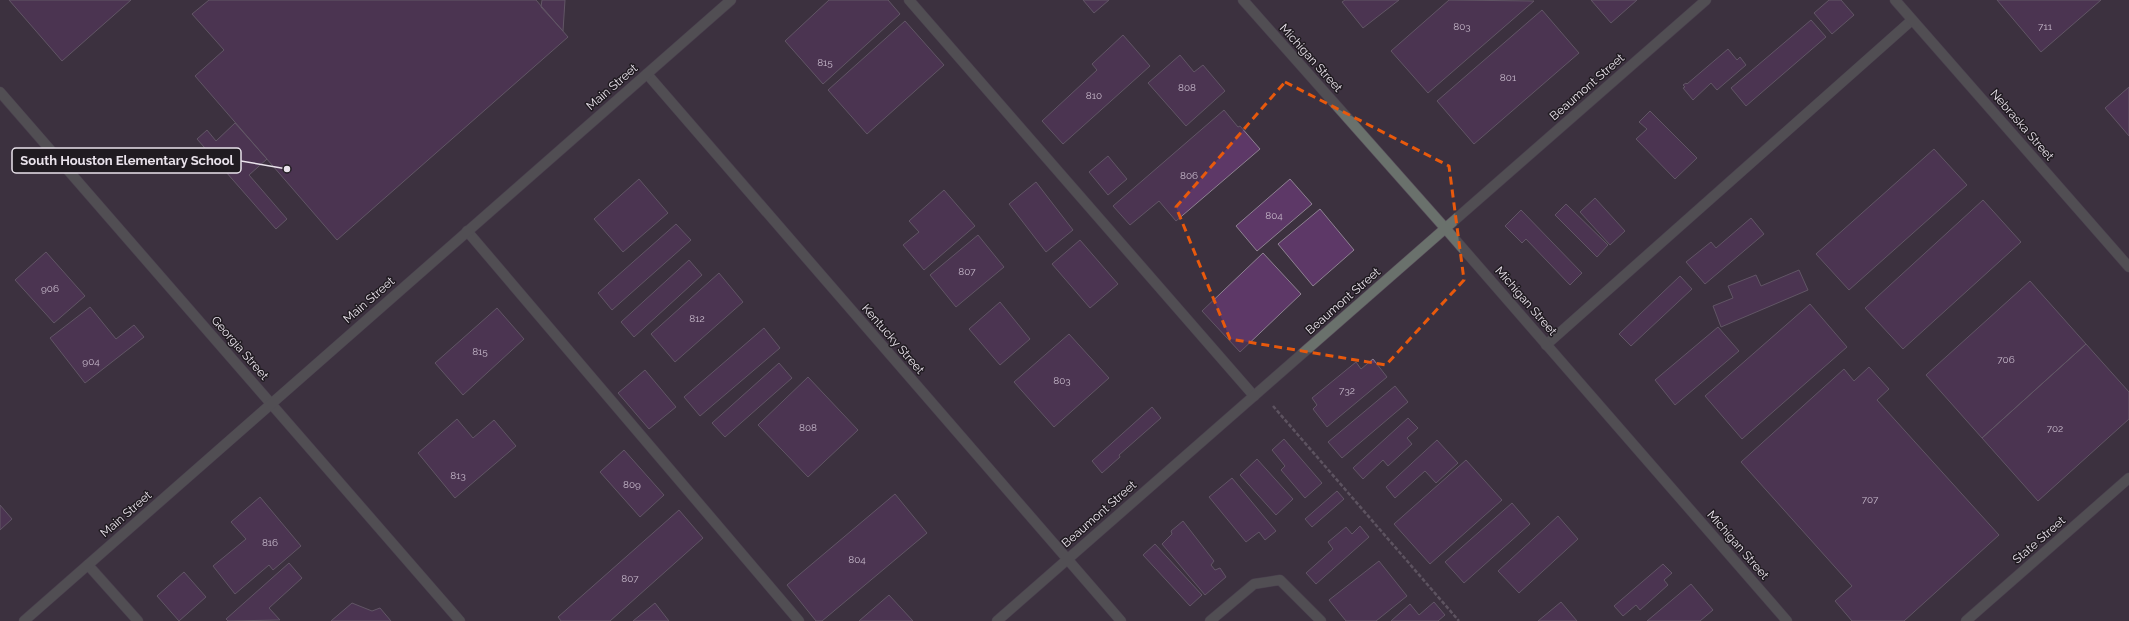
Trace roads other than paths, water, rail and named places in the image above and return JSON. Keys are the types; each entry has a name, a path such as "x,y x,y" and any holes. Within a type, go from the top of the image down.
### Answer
{"street":[{"name":"Main Street","path":"24,621 731,0"},
{"path":"909,0 1257,393"},
{"name":"Michigan Street","path":"1243,0 1445,228 1787,621"},
{"name":"Beaumont Street","path":"997,621 1706,0"},
{"name":"Nebraska Street","path":"1895,0 2129,267"},
{"path":"1546,344 1912,20"},
{"name":"Kentucky Street","path":"647,74 1121,621"},
{"name":"Georgia Street","path":"0,92 460,621"},
{"path":"467,231 799,621"},
{"name":"State Street","path":"1966,621 2129,478"},
{"path":"88,565 138,621"},
{"path":"1210,621 1254,584 1280,580 1321,621"}],"place":[{"name":"South Houston Elementary School","path":"287,169"}]}
